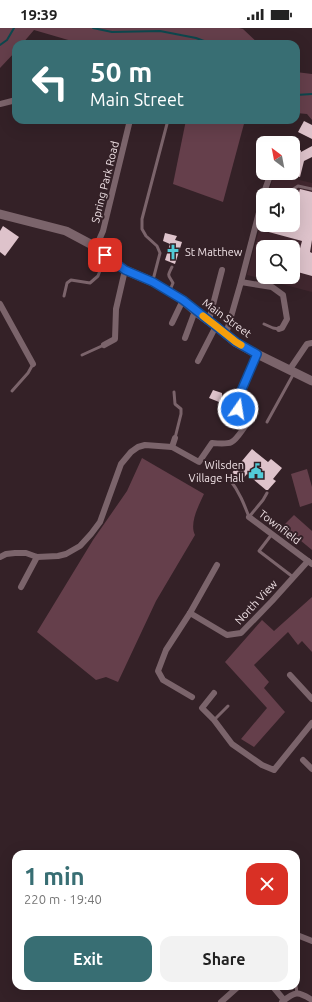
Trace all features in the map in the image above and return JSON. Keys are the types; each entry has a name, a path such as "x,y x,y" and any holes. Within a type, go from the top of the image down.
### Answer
{"street":[{"path":"0,104 12,101"},
{"name":"Spring Park Road","path":"96,247 103,231 129,124"},
{"name":"Main Street","path":"0,214 66,231 96,247 125,270 153,282 183,300 236,342 312,381"},
{"path":"226,334 242,282 256,227"},
{"path":"104,344 115,339 116,309 125,270"},
{"path":"209,320 222,270"},
{"path":"242,282 272,286 283,295 287,319 282,328 279,329"},
{"path":"172,323 183,300"},
{"path":"0,304 33,364"},
{"path":"185,338 195,311"},
{"path":"198,361 216,326"},
{"path":"292,370 307,344 312,343"},
{"path":"0,556 15,552 26,553 37,557 58,556 66,554 80,546 100,522 121,464 131,452 138,447 144,445 172,447 199,462 212,443 227,444 233,442 246,425 238,409 239,396 257,354"},
{"path":"172,447 175,438"},
{"name":"Townfield","path":"249,517 310,562"},
{"path":"22,587 37,557"},
{"name":"North View","path":"190,613 227,635 241,633 293,577 310,562"},
{"path":"192,697 163,680 158,670 166,650 190,613 217,564"},
{"path":"290,675 312,699"},
{"path":"214,693 202,708 214,720 232,744 262,765 274,770 312,723"},
{"path":"303,760 312,769"},
{"path":"300,936 312,942"},
{"path":"221,1002 234,990"},
{"path":"275,990 283,1001 292,994 297,993 302,994 312,1000"}],"lane":[{"path":"153,282 160,252 157,246 146,236 142,228 142,219 167,124"},
{"path":"295,188 298,186 312,189"},
{"path":"64,296 68,283 71,280 90,283 98,276 105,255"},
{"path":"169,292 173,282 168,275 172,267"},
{"path":"264,324 279,329"},
{"path":"82,355 104,344"},
{"path":"12,391 28,373 33,364"},
{"path":"267,422 292,370"},
{"path":"174,392 174,400 181,410 175,438"},
{"name":"Townfield","path":"230,480 242,499 249,517"},
{"path":"249,517 267,493"},
{"path":"272,534 259,550 293,577"},
{"path":"214,720 228,706"}],"shaded area":[{"path":"0,28 239,28 243,29 255,40 68,40 34,30 25,40 12,40 12,55 0,68"},
{"path":"300,72 312,74 312,120 307,114 300,113"},
{"path":"185,124 244,124 223,202 173,184"},
{"path":"272,180 299,180 312,183 312,292 281,284 300,284 300,240 256,240 258,232 300,232 300,188 270,188"},
{"path":"256,241 256,277 247,275"},
{"path":"142,458 204,494 194,520 193,530 195,535 156,601 118,682 106,677 96,680 37,632 93,540 127,491"},
{"path":"307,469 312,487 312,503 300,507 291,474"},
{"path":"294,515 312,531 312,550 283,526"},
{"path":"312,597 312,652 302,641 298,645 288,632 254,665 269,682 264,688 285,712 254,747 241,739 267,708 225,662 262,620 274,631"}],"building":[{"path":"304,121 312,125 312,139 298,132"},
{"path":"312,146 312,157 304,161 300,177 301,150 301,152"},
{"path":"300,189 312,192 312,240 310,252 312,253 312,276 300,273 300,248 302,241 269,232 300,232"},
{"path":"3,226 19,237 5,256 0,252 0,231"},
{"name":"St Matthew","path":"165,233 177,236 175,240 182,242 175,264 165,260 170,244 163,241"},
{"path":"213,390 222,393 219,402 209,398"},
{"name":"Wilsden Village Hall","path":"252,449 268,462 271,459 282,468 273,479 276,481 268,490 266,490 247,474 241,481 231,474"}],"waterway":[{"path":"0,45 7,40 14,28"},
{"path":"93,28 112,32 160,31 201,40"},
{"path":"300,95 312,94"}],"slow traffic":[{"path":"203,316 241,345"}],"place":[{"name":"St Matthew","path":"173,252"},
{"name":"Wilsden Village Hall","path":"256,471"}],"route":[{"path":"105,255 125,270 153,282 183,300 236,342 257,354 239,396 238,409"}]}
